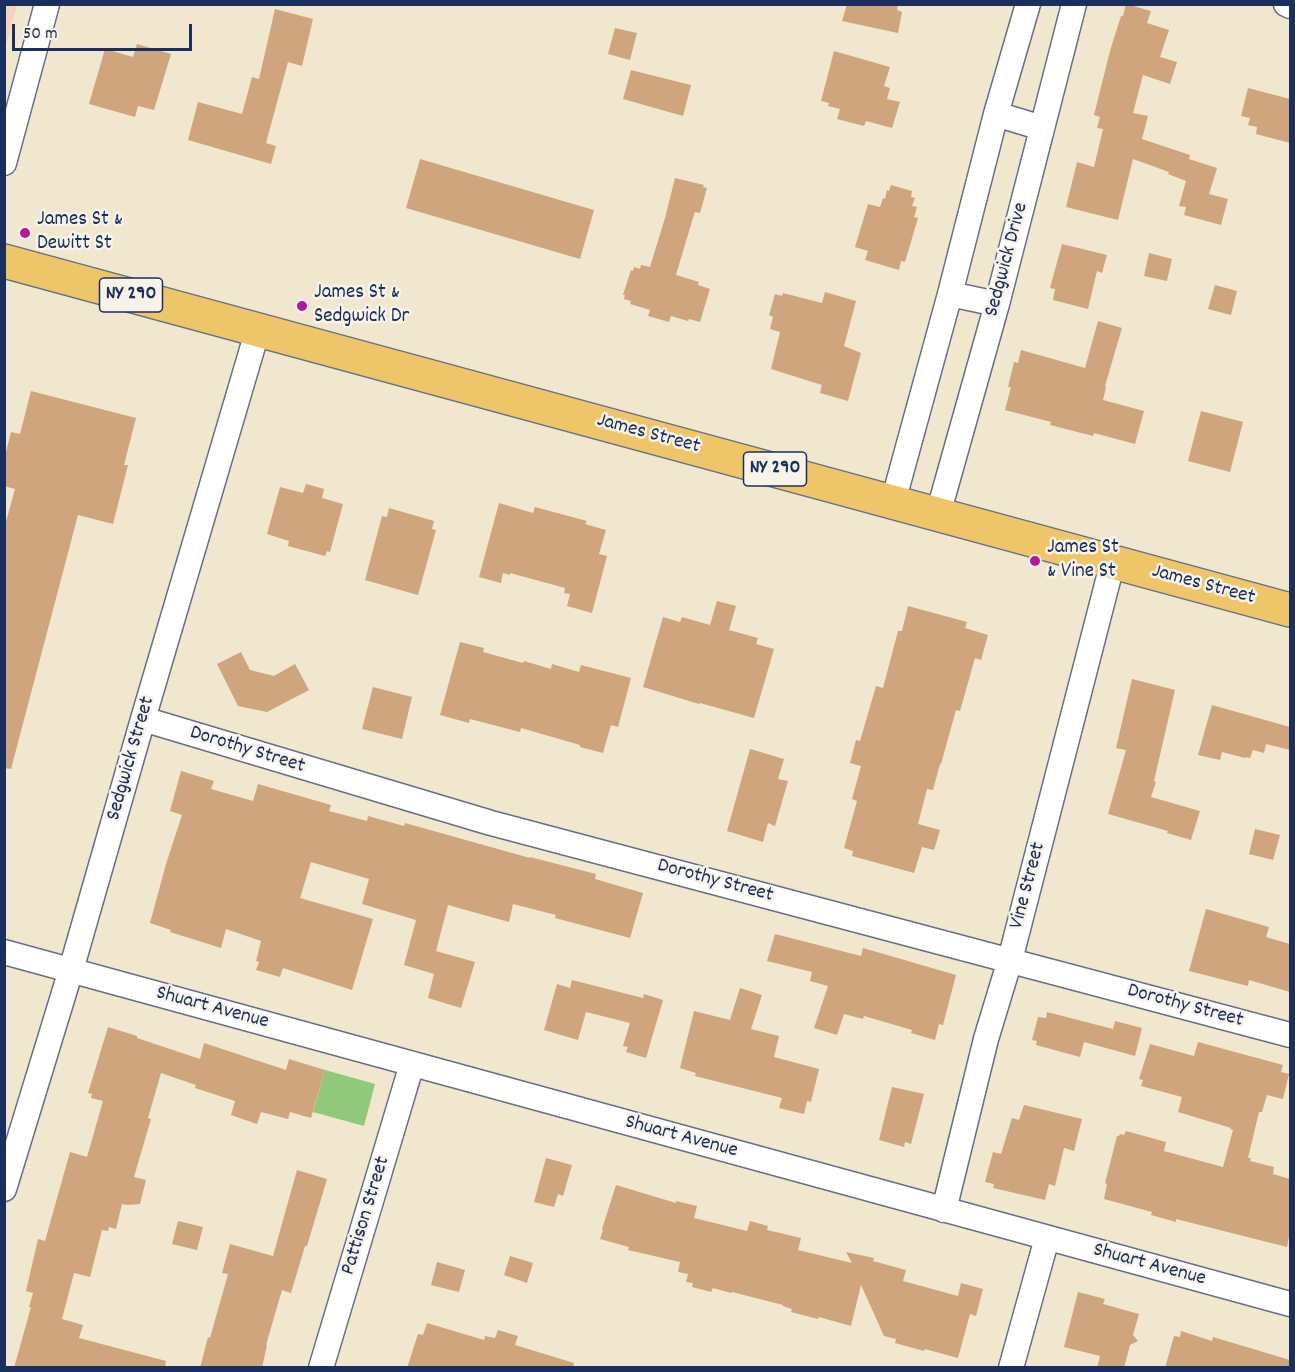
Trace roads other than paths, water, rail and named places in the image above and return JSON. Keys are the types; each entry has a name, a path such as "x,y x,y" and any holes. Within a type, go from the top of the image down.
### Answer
{"main road":[{"name":"James Street","path":"4,261 1290,610"}],"street":[{"path":"4,163 47,4"},
{"path":"893,501 950,294 996,114 1028,4"},
{"name":"Sedgwick Drive","path":"938,514 996,304 1074,4"},
{"path":"1286,4 1290,6"},
{"path":"996,114 1042,128"},
{"path":"950,294 996,304"},
{"name":"Sedgwick Street","path":"4,1189 71,970 258,329"},
{"name":"Vine Street","path":"944,1210 986,1040 1010,960 1113,561"},
{"name":"Dorothy Street","path":"143,719 491,823 1290,1035"},
{"name":"Shuart Avenue","path":"4,952 1290,1304"},
{"name":"Pattison Street","path":"321,1368 412,1064"},
{"path":"1011,1368 1047,1238"}],"place":[{"name":"James St & Dewitt St","path":"25,233"},
{"name":"James St & Sedgwick Dr","path":"302,306"},
{"name":"James St & Vine St","path":"1035,561"}]}
